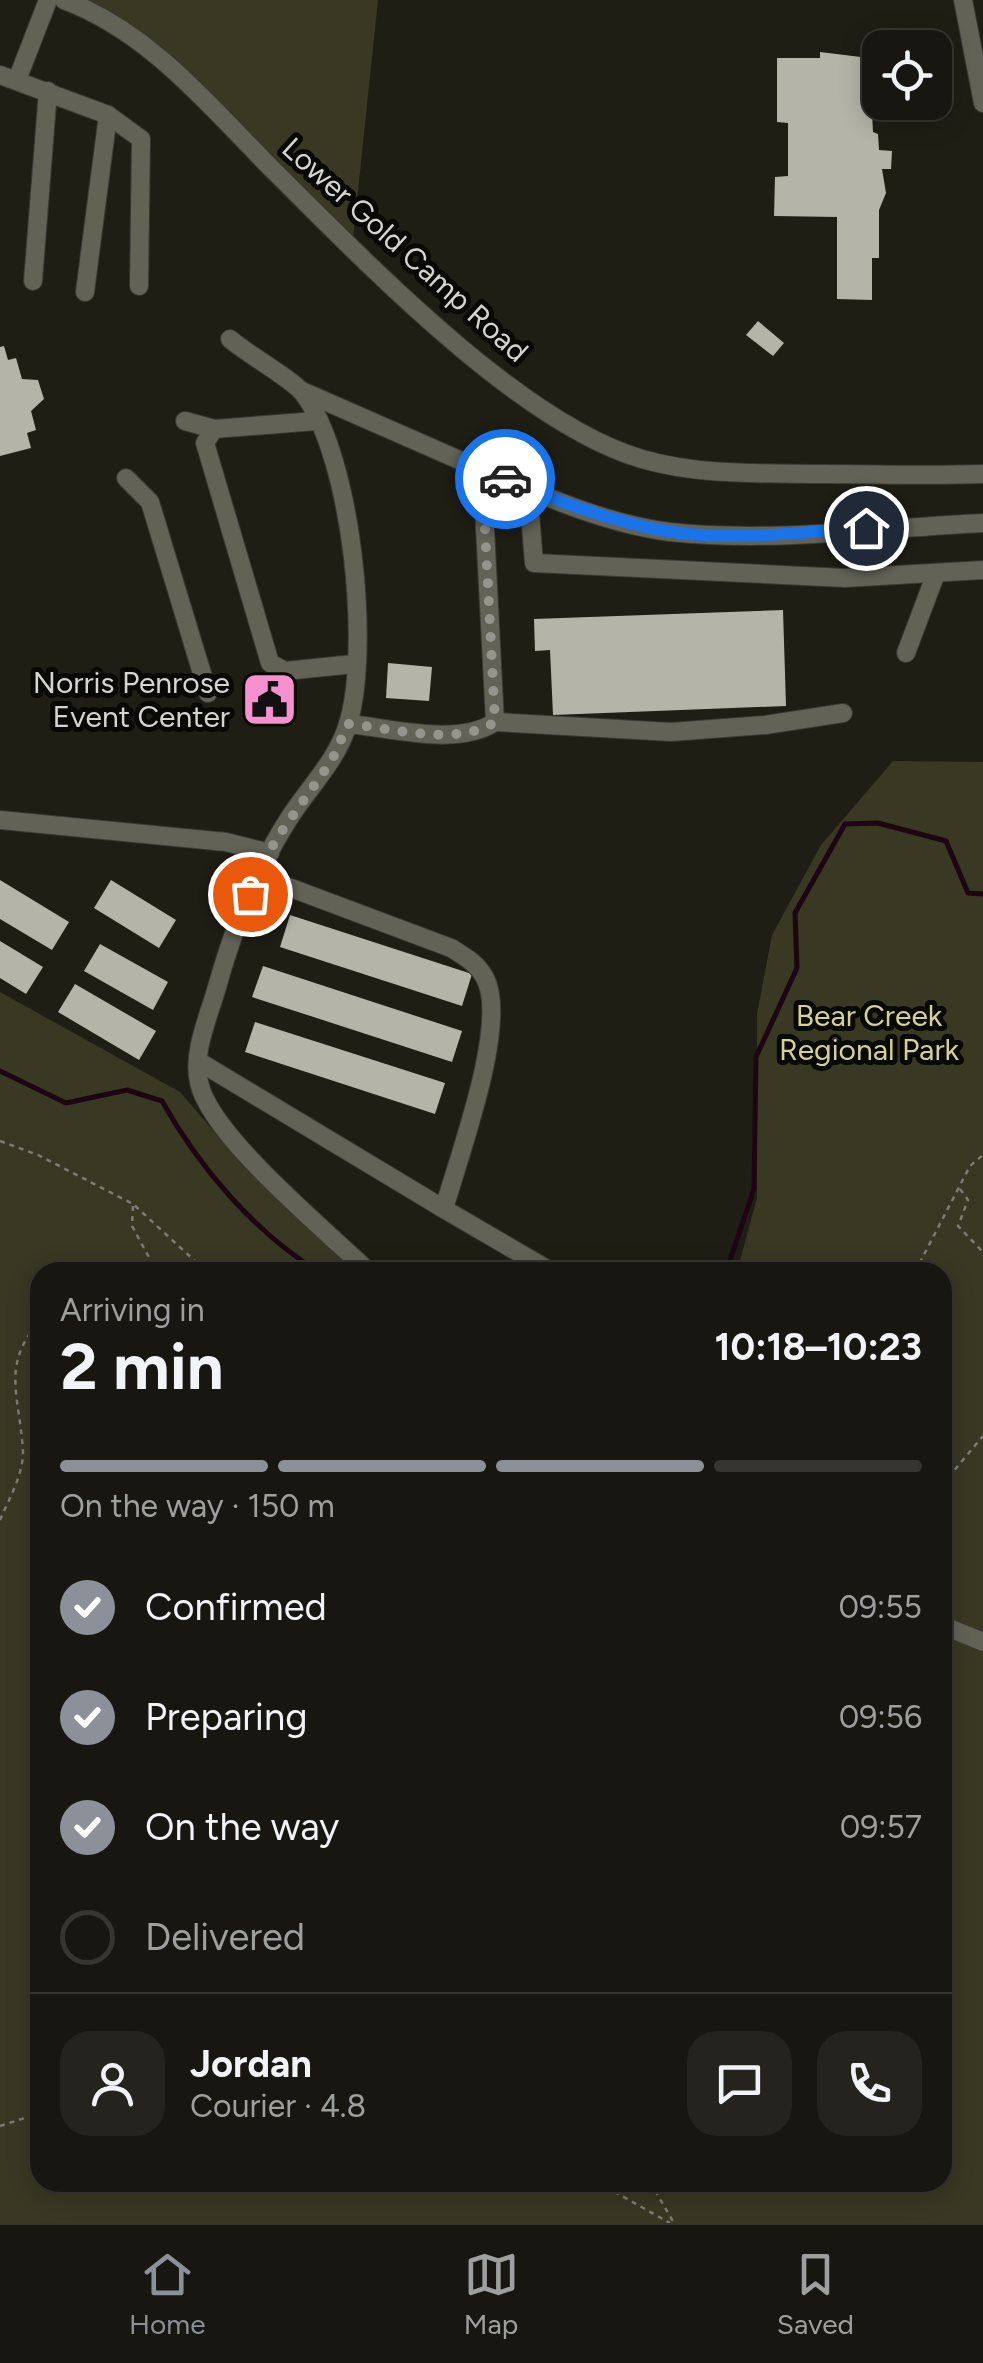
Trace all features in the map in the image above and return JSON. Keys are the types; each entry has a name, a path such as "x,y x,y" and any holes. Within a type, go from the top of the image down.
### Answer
{"street":[{"path":"48,0 9,77 108,115 141,139 138,286"},
{"name":"Lower Gold Camp Road","path":"64,0 104,18 166,62 415,306 500,377 588,437 646,460 717,471 983,474"},
{"path":"963,0 978,56 983,103"},
{"path":"33,282 48,91"},
{"path":"85,292 108,115"},
{"path":"230,339 302,391 568,506 668,532 749,534 983,523"},
{"path":"302,391 350,512 354,664 348,724 332,760 290,816 259,876 227,952 198,1061 202,1094 227,1133 359,1262"},
{"path":"185,421 214,429 316,421"},
{"path":"214,429 205,443 270,663 285,671 354,664"},
{"path":"482,470 495,722"},
{"path":"126,478 150,502 208,694"},
{"path":"528,489 534,564 844,578 935,576 983,570"},
{"path":"906,653 935,576"},
{"path":"348,724 455,734 483,730 495,722 671,732 843,713"},
{"path":"0,820 226,842 270,852"},
{"path":"259,876 451,948 477,965 487,981 493,1030 444,1209"},
{"path":"198,1061 535,1262"},
{"path":"952,1630 983,1642"}],"path":[{"path":"0,1140 133,1204 196,1262"},
{"path":"920,1262 970,1166 983,1155"},
{"path":"958,1187 968,1200 958,1226 983,1252"},
{"path":"133,1204 132,1226 152,1262"},
{"path":"0,1520 20,1474 23,1454 8,1364 21,1338 30,1330"},
{"path":"952,1473 983,1436"},
{"path":"0,2126 30,2116"},
{"path":"615,2192 672,2223"},
{"path":"655,2192 672,2223"}],"green space":[{"path":"49,0 378,0 352,248 165,62 105,19"},
{"name":"Bear Creek Regional Park","path":"893,761 983,762 983,2223 0,2223 0,992 180,1092 229,1149 345,1262 30,1262 30,2192 952,2192 952,1262 740,1262 757,1198 757,1014 772,935 821,845"}],"building":[{"path":"820,52 862,57 862,120 872,120 879,150 892,151 891,169 882,169 886,193 879,210 879,258 872,258 872,300 837,299 837,217 774,216 775,177 788,176 788,123 777,122 777,58 820,58"},
{"path":"758,321 784,343 773,356 746,335"},
{"path":"4,346 8,360 16,358 22,379 38,380 44,399 31,411 36,430 27,433 31,448 0,456 0,347"},
{"path":"783,610 786,706 553,715 550,650 535,651 534,619"},
{"path":"388,663 432,667 429,701 386,698"},
{"path":"0,880 69,922 52,950 0,919"},
{"path":"111,880 176,920 159,948 94,908"},
{"path":"290,915 472,974 462,1006 280,947"},
{"path":"0,941 43,967 26,994 0,978"},
{"path":"100,944 168,982 153,1010 84,971"},
{"path":"263,966 462,1031 452,1062 252,997"},
{"path":"75,984 156,1031 139,1060 58,1012"},
{"path":"255,1022 445,1083 435,1114 245,1052"}],"waterway":[{"path":"729,1262 754,1189 756,1057 797,968 795,913 845,824 878,823 946,841 968,893 983,894"},
{"path":"0,1071 66,1103 127,1090 162,1101 193,1150 230,1196 272,1238 304,1262"}],"way so far":[{"path":"250,894 275,841 332,760 348,724 455,734 483,730 495,722 482,470 505,479"}],"place":[{"name":"Norris Penrose Event Center","path":"269,700"}],"route":[{"path":"505,479 568,506 668,532 749,534 866,528"}]}
